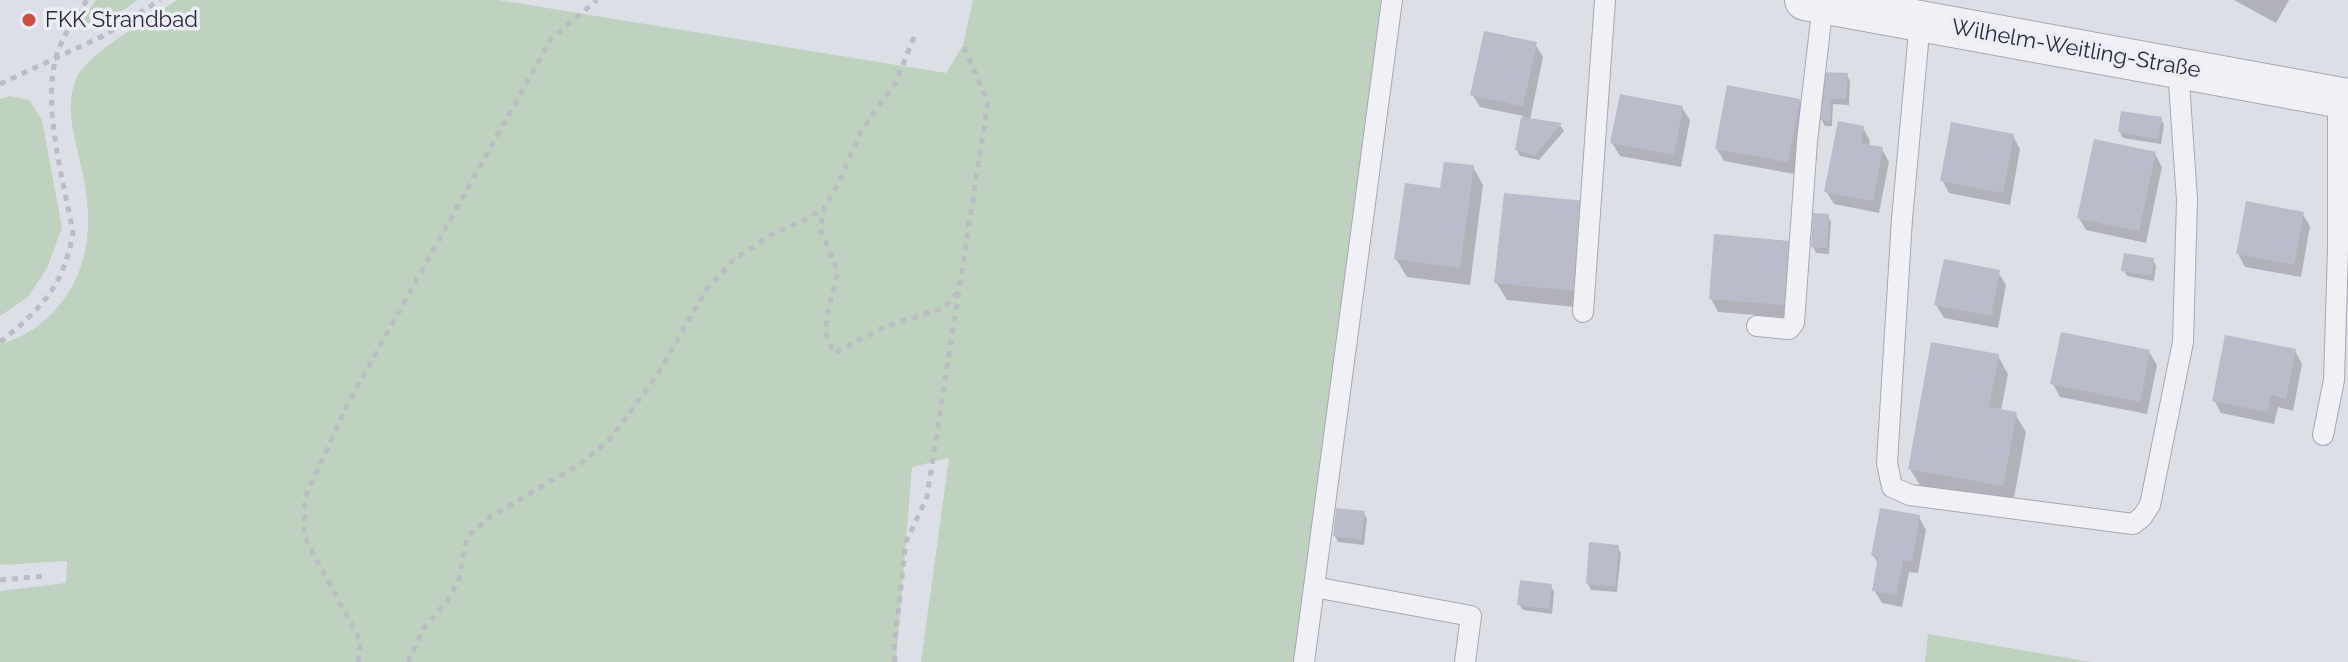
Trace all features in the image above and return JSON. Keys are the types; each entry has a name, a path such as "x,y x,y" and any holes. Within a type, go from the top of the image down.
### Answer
{"street":[{"name":"Wilhelm-Weitling-Straße","path":"1814,2 2343,98"}],"lane":[{"path":"1304,662 1392,0"},
{"path":"1583,312 1605,0"},
{"path":"1757,326 1789,329 1794,323 1814,2"},
{"path":"1920,21 1902,219 1887,463 1892,487 1910,495 2133,524 2150,505 2183,342 2187,200 2178,68"},
{"path":"2323,435 2334,380 2343,98"},
{"path":"1314,587 1471,616 1465,662"}],"path":[{"path":"0,342 34,314 58,284 71,244 73,233 50,101 56,56 69,26 87,0"},
{"path":"0,84 103,36 160,0"},
{"path":"358,662 361,642 304,536 305,498 347,405 551,39 597,0"},
{"path":"914,37 896,82 860,133 825,207 820,228 838,272 827,315 826,334 834,353 884,327 944,308 959,291"},
{"path":"895,662 906,542 927,497 988,102 963,45"},
{"path":"408,662 424,628 448,600 459,579 467,537 490,517 580,464 610,439 658,374 706,290 733,260 771,235 825,207"},
{"path":"0,580 45,576"}],"green space":[{"path":"96,0 138,0 96,28 81,20"},
{"path":"177,0 498,0 946,73 963,45 973,0 1381,0 1296,662 921,662 949,458 912,467 896,662 0,662 0,591 66,583 67,561 0,565 0,344 28,333 51,315 73,284 85,253 87,204 71,113 76,79 92,58"},
{"path":"10,96 29,100 42,120 62,228 47,268 28,297 0,316 0,99"},
{"path":"1928,634 2091,662 1925,662"}],"building":[{"path":"1484,31 1537,42 1523,106 1470,95"},
{"path":"1821,72 1848,73 1846,99 1831,99 1830,121 1819,120"},
{"path":"1727,85 1800,99 1788,162 1715,149"},
{"path":"1620,94 1683,106 1674,155 1610,143"},
{"path":"2121,111 2162,117 2158,139 2118,132"},
{"path":"1521,117 1562,123 1535,155 1515,150"},
{"path":"1838,121 1864,126 1861,143 1883,147 1873,201 1824,192"},
{"path":"1951,122 2014,134 2003,193 1940,181"},
{"path":"2094,139 2156,152 2139,231 2077,218"},
{"path":"1444,162 1474,165 1460,268 1394,259 1405,183 1440,188"},
{"path":"1504,193 1585,201 1576,291 1494,283"},
{"path":"2246,201 2304,212 2294,265 2236,254"},
{"path":"1813,213 1829,214 1827,248 1811,247"},
{"path":"1714,234 1790,241 1785,305 1709,299"},
{"path":"2124,253 2154,258 2152,276 2121,271"},
{"path":"1944,259 2000,270 1991,316 1934,305"},
{"path":"2061,332 2150,350 2140,402 2050,384"},
{"path":"2225,335 2296,349 2286,399 2271,395 2267,412 2212,401"},
{"path":"1931,342 1999,354 1989,407 2017,412 2003,486 1908,469"},
{"path":"1336,508 1365,511 1361,540 1333,536"},
{"path":"1880,508 1920,515 1912,561 1903,560 1896,595 1872,591 1878,557 1871,556"},
{"path":"1589,542 1619,545 1615,587 1586,584"},
{"path":"1520,580 1552,584 1549,609 1517,605"}],"place":[{"name":"FKK Strandbad","path":"29,20"}]}
